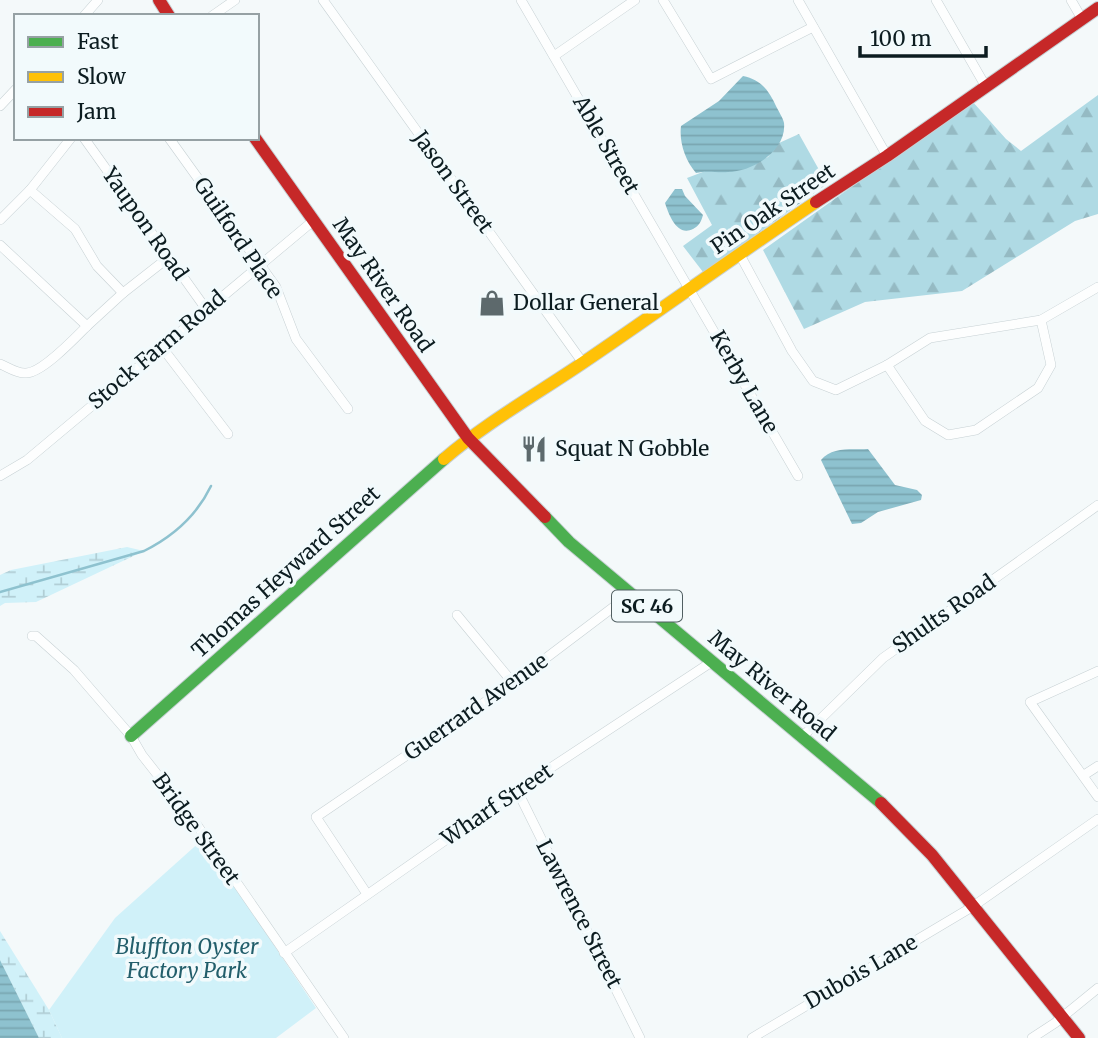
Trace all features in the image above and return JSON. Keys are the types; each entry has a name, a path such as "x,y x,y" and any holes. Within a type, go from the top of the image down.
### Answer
{"main road":[{"name":"Pin Oak Street","path":"468,438 583,363 739,253 887,156 1098,8"},
{"name":"May River Road","path":"256,140 468,438 569,542 894,814 932,855 1079,1038"},
{"name":"Thomas Heyward Street","path":"131,736 468,438"}],"street":[{"path":"85,14 98,0"},
{"path":"215,14 235,0"},
{"name":"Jason Street","path":"324,0 583,363"},
{"name":"Able Street","path":"522,0 690,289"},
{"path":"554,56 635,0"},
{"path":"663,0 711,79 813,27"},
{"path":"798,0 887,156"},
{"path":"936,0 986,87"},
{"path":"1071,0 1082,19"},
{"path":"0,106 14,91"},
{"path":"0,220 30,190 69,140"},
{"name":"Yaupon Road","path":"85,140 206,309"},
{"name":"Guilford Place","path":"170,140 276,287 296,339 348,409"},
{"path":"30,190 75,229 97,266 124,293"},
{"name":"Stock Farm Road","path":"3,471 27,460 313,221"},
{"path":"0,245 87,326"},
{"path":"739,253 792,351 813,381 836,390 887,365 930,338 1041,320 1098,287"},
{"path":"0,364 21,373 30,373 47,362 169,257"},
{"name":"Kerby Lane","path":"690,289 798,475"},
{"path":"887,365 925,422 948,435 976,430 1038,387 1051,365 1041,320"},
{"path":"161,346 229,434"},
{"name":"Shults Road","path":"802,737 883,658 1098,505"},
{"name":"Guerrard Avenue","path":"368,894 316,817 513,683 632,593"},
{"path":"457,615 513,683"},
{"name":"Bridge Street","path":"32,636 36,636 74,670 131,736 142,755 197,825 344,1038"},
{"name":"Wharf Street","path":"284,953 517,790 713,660"},
{"path":"1098,671 1030,702 1098,797"},
{"path":"1084,775 1098,766"},
{"name":"Lawrence Street","path":"517,790 640,1038"},
{"name":"Dubois Lane","path":"752,1038 972,907 1098,819"},
{"path":"1032,1038 1098,988"}],"green space":[{"path":"1098,95 1098,214 1075,221 962,291 865,302 804,329 763,250 972,101 1006,139 1021,151"},
{"path":"799,134 827,184 703,272 683,246 712,225 687,178 708,170 728,172 768,157 779,143"},
{"path":"127,547 144,551 36,602 5,603 0,606 0,575 11,570"},
{"name":"Bluffton Oyster Factory Park","path":"203,839 316,1008 276,1038 62,1038 49,1010 115,918"},
{"path":"0,931 49,1010 62,1038 39,1038 0,960"}],"shaded area":[{"path":"743,76 760,83 771,96 784,123 780,142 766,158 747,168 728,172 696,173 684,151 681,126 719,101"},
{"path":"675,189 682,189 703,215 697,227 687,231 674,224 665,203"},
{"path":"868,449 895,485 917,490 922,495 921,500 878,512 861,523 852,524 821,460 836,451"},
{"path":"0,960 39,1038 0,1038"}],"waterway":[{"path":"0,592 144,551 183,524 199,506 211,486"}],"traffic: fast":[{"path":"131,736 444,459"},
{"path":"545,517 569,542 881,803"}],"traffic: slow":[{"path":"444,459 495,420 816,202"}],"traffic: jam":[{"path":"159,0 168,14"},
{"path":"816,202 887,156 1098,8"},
{"path":"256,140 468,438 545,517"},
{"path":"881,803 932,855 1079,1038"}],"place":[{"name":"Dollar General","path":"492,303"},
{"name":"Squat N Gobble","path":"534,449"}]}
